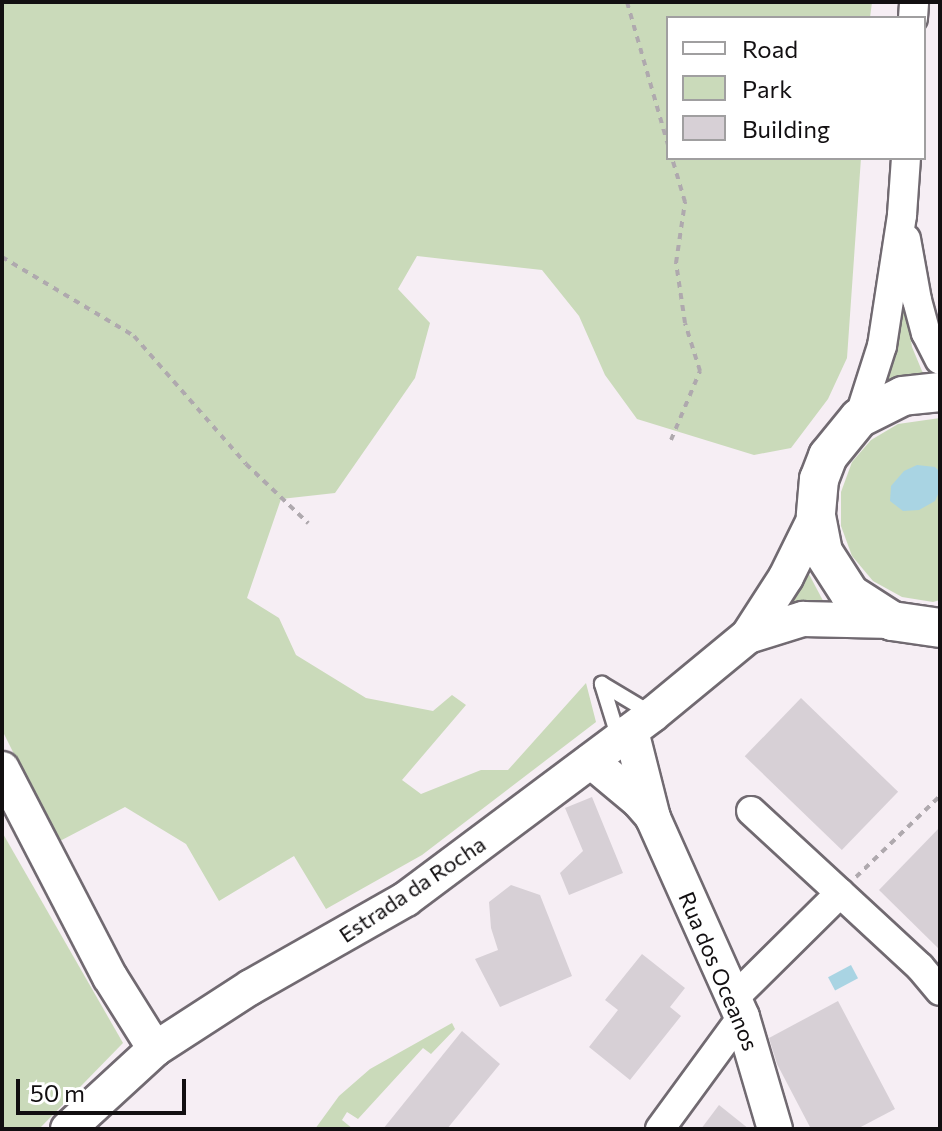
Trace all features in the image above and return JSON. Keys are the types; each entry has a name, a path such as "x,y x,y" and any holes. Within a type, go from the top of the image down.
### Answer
{"main road":[{"path":"940,392 903,396 859,418 828,456 819,479 816,516 823,552 850,594 913,625 940,654"}],"street":[{"path":"859,418 882,346 902,215 906,160"},
{"path":"902,215 917,300 926,333 940,360"},
{"name":"Estrada da Rocha","path":"68,1129 155,1049 251,987 406,899 634,728 748,636 786,577 816,516"},
{"name":"Estrada da Rocha","path":"748,636 803,619 913,625"},
{"path":"634,728 653,818"},
{"path":"591,761 639,801 653,818"},
{"path":"2,769 110,977 155,1049"},
{"path":"751,811 920,967 940,991"},
{"name":"Rua dos Oceanos","path":"653,818 738,1008 775,1129"},
{"path":"660,1129 738,1008 840,893"}],"path":[{"path":"627,2 666,138"},
{"path":"671,440 700,371 685,323 676,263 685,202 673,160"},
{"path":"2,257 134,336 246,464 308,523"},
{"path":"840,893 940,796"}],"green space":[{"path":"2,2 872,2 870,16 666,16 666,160 861,160 847,358 828,399 791,448 754,455 637,419 605,375 579,316 542,270 417,256 398,289 430,323 415,378 335,493 281,499 247,598 279,618 296,655 366,698 433,711 452,695 466,705 402,780 421,794 481,770 508,770 586,683 596,722 422,855 326,909 294,856 219,901 186,844 125,807 58,842 2,730"},
{"path":"903,291 912,347 922,371 933,386 878,397"},
{"path":"940,418 940,600 933,602 902,597 873,581 852,556 841,526 841,492 852,462 871,440 898,424"},
{"path":"802,561 829,612 765,621"},
{"path":"2,832 123,1043 39,1129 2,1129"},
{"path":"452,1023 455,1029 431,1054 423,1048 358,1119 347,1112 342,1120 353,1129 315,1129 339,1096 370,1069"}],"water":[{"path":"917,465 935,467 940,472 940,490 935,501 919,510 903,511 890,501 891,486 904,471"},
{"path":"851,965 858,978 835,990 828,977"}],"building":[{"path":"801,698 898,792 842,850 745,756"},
{"path":"592,797 623,873 569,895 560,873 583,851 565,808"},
{"path":"940,827 940,950 879,890"},
{"path":"511,885 540,895 572,976 500,1007 475,959 498,950 491,928 489,902"},
{"path":"642,954 685,988 670,1007 681,1016 630,1080 589,1047 618,1010 605,1000"},
{"path":"838,1001 895,1109 857,1129 811,1129 777,1064 769,1038"},
{"path":"462,1031 500,1064 447,1129 383,1129"},
{"path":"719,1105 749,1129 701,1129"}]}
